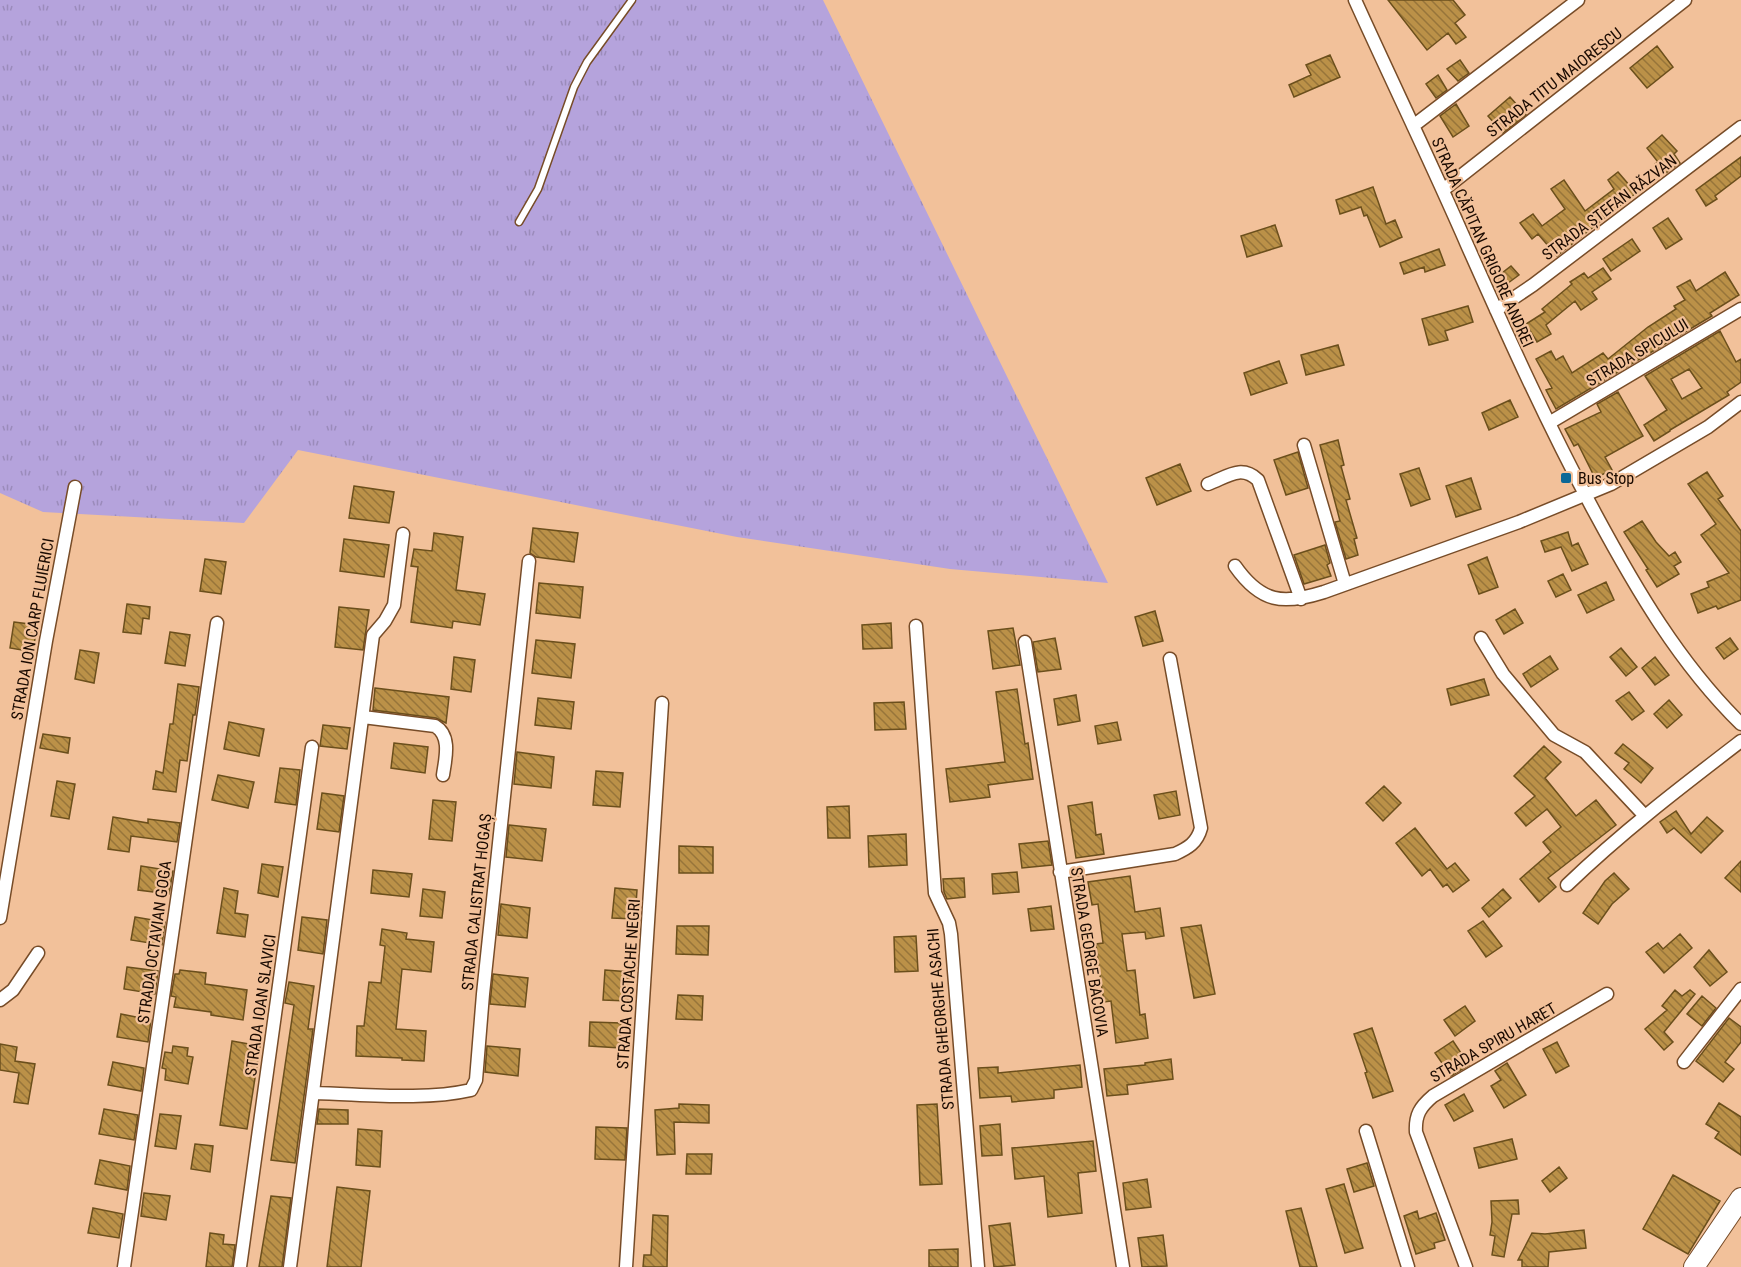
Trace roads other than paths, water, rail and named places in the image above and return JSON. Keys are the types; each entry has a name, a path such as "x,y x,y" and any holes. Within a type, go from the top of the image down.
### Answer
{"main road":[{"path":"1695,1267 1741,1198"}],"street":[{"name":"STRADA CĂPITAN GRIGORE ANDREI","path":"1355,0 1496,310 1585,495 1629,575 1662,628 1692,670 1741,724"},
{"path":"1413,126 1578,0"},
{"name":"STRADA TITU MAIORESCU","path":"1443,190 1685,0"},
{"name":"STRADA ȘTEFAN RĂZVAN","path":"1496,310 1533,285 1741,127"},
{"name":"STRADA SPICULUI","path":"1549,423 1741,309"},
{"path":"1235,566 1247,583 1261,594 1284,599 1301,599 1519,522 1611,484 1708,427 1741,402"},
{"path":"1304,445 1345,584"},
{"path":"1208,484 1241,471 1250,472 1258,480 1301,599"},
{"name":"STRADA ION CARP FLUIERICI","path":"0,912 75,487"},
{"path":"290,1267 373,635 385,621 394,605 403,534"},
{"name":"STRADA CALISTRAT HOGAȘ","path":"314,1093 454,1094 471,1090 476,1080 529,561"},
{"name":"STRADA OCTAVIAN GOGA","path":"124,1267 218,623"},
{"name":"STRADA GHEORGHE ASACHI","path":"916,626 935,893 949,923 951,934 978,1267"},
{"path":"1481,638 1503,674 1554,735 1585,752 1644,815"},
{"name":"STRADA GEORGE BACOVIA","path":"1025,642 1122,1267"},
{"path":"1060,872 1175,854 1198,838 1201,828 1170,658"},
{"name":"STRADA COSTACHE NEGRI","path":"626,1267 662,703"},
{"path":"363,717 435,726 440,729 446,745 443,775"},
{"path":"1568,885 1602,851 1644,815 1741,741"},
{"name":"STRADA IOAN SLAVICI","path":"240,1267 312,747"},
{"path":"0,1000 12,990 38,953"},
{"path":"1684,1062 1741,989"},
{"name":"STRADA SPIRU HARET","path":"1466,1267 1416,1132 1419,1112 1433,1096 1607,994"},
{"path":"1366,1131 1408,1267"}],"lane":[{"path":"519,222 538,189 574,87 587,62 632,0"}],"place":[{"name":"Bus Stop","path":"1566,478"}]}
